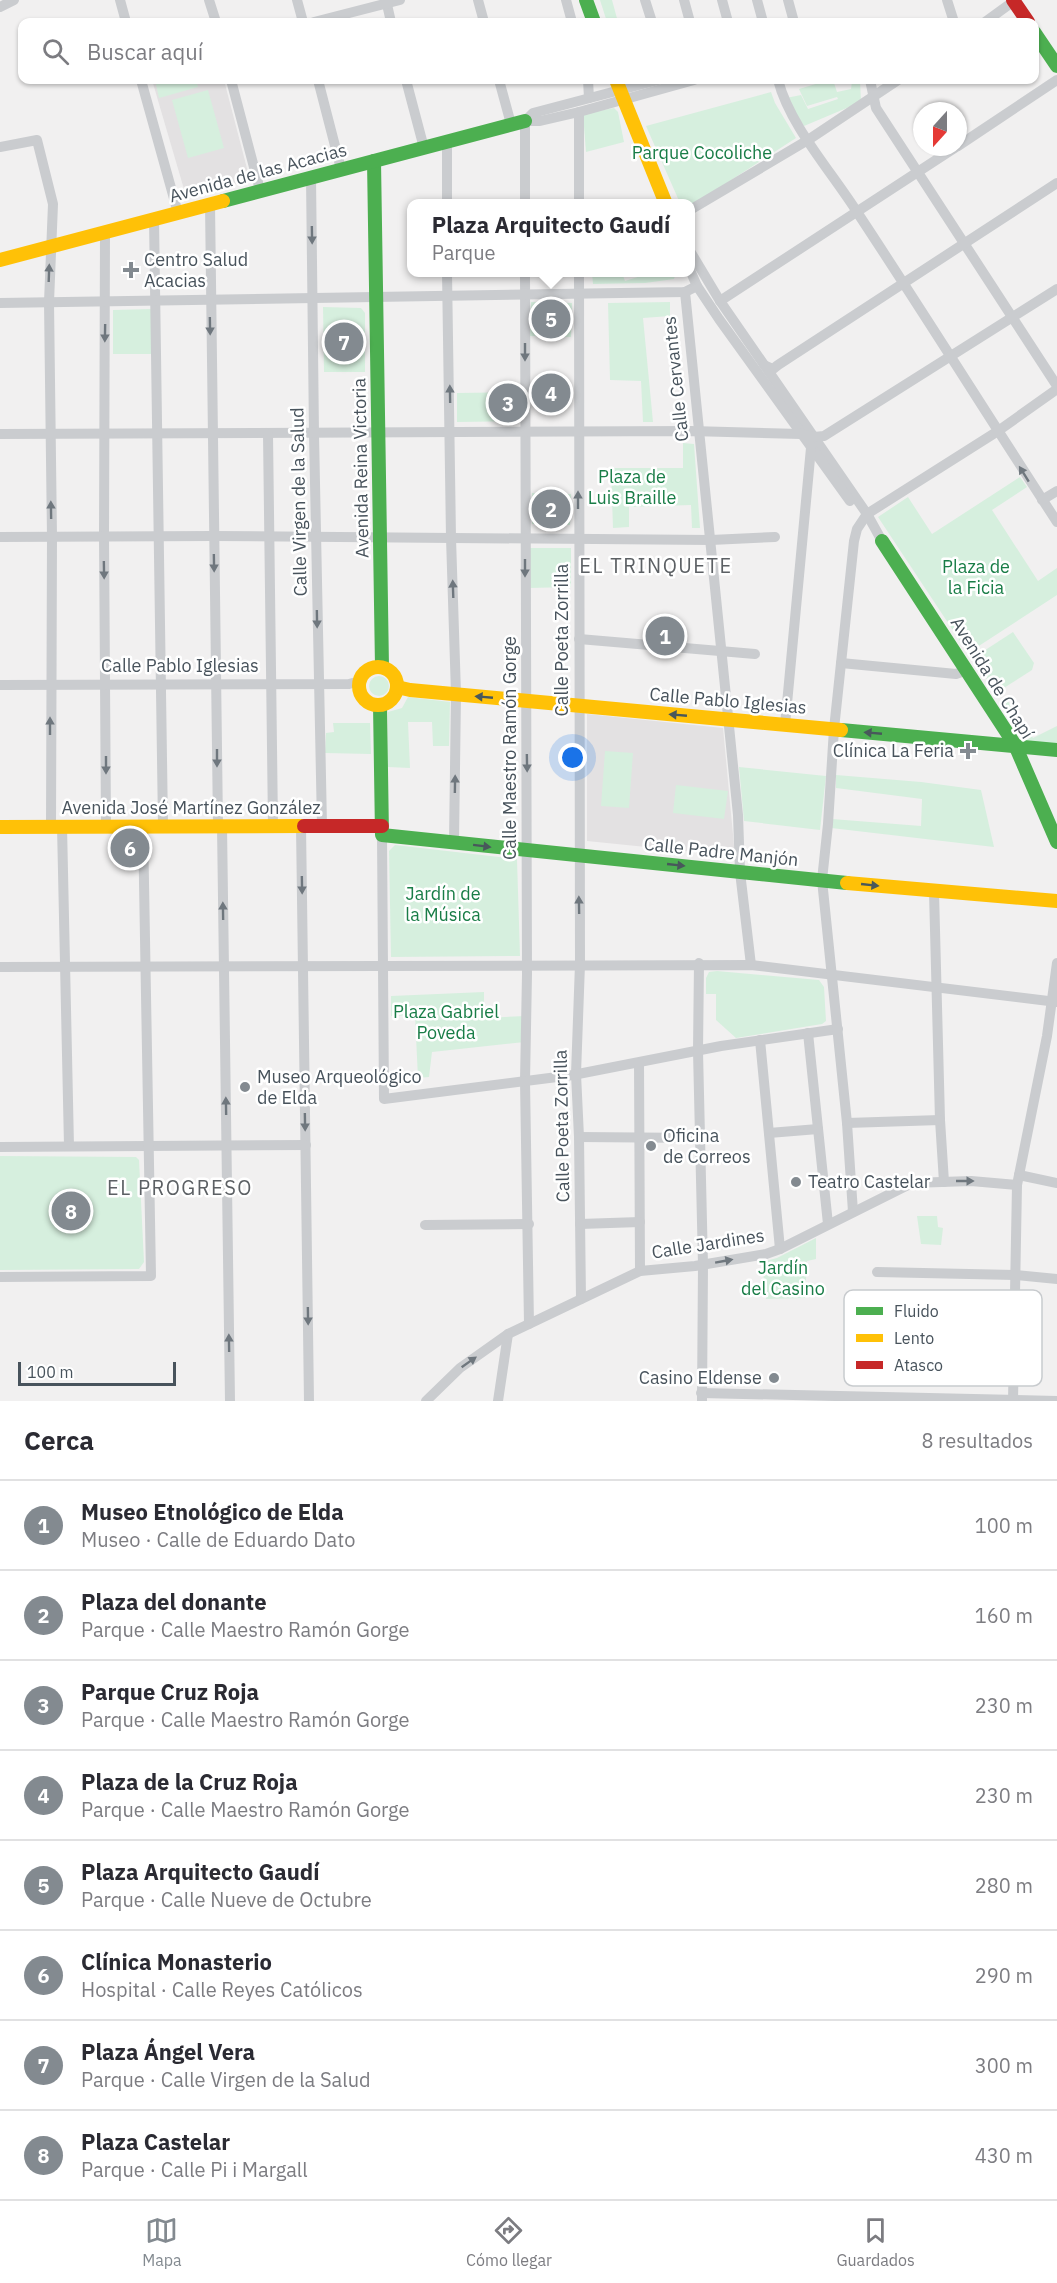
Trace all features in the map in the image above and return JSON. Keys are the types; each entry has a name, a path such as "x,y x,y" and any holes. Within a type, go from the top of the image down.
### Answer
{"street":[{"path":"0,7 14,0"},
{"path":"120,0 125,18"},
{"path":"209,0 215,18"},
{"path":"297,0 302,18"},
{"path":"328,18 400,0"},
{"path":"478,0 483,18"},
{"path":"566,0 571,18"},
{"path":"586,0 593,18"},
{"path":"645,0 651,18"},
{"path":"684,0 689,18"},
{"path":"722,0 727,18"},
{"path":"757,0 762,18"},
{"path":"788,0 793,18"},
{"path":"947,0 953,18"},
{"path":"990,18 1013,1 1025,18"},
{"path":"386,2 390,18"},
{"path":"1039,38 1057,66"},
{"path":"967,139 1057,80"},
{"path":"142,84 178,213"},
{"path":"232,84 260,190"},
{"path":"319,84 342,169"},
{"path":"407,84 424,148"},
{"path":"501,84 518,122 525,199"},
{"path":"588,84 589,98"},
{"path":"620,90 643,84"},
{"path":"620,90 664,84"},
{"path":"779,84 783,98 808,140 857,211 1057,522"},
{"path":"853,1212 847,1123 822,880 834,729 854,541 865,517 998,431 1057,387 876,108 871,84"},
{"path":"695,207 808,140 892,84"},
{"path":"620,90 664,199"},
{"name":"Avenida de las Acacias","path":"518,122 534,113 620,90"},
{"name":"Avenida de las Acacias","path":"0,260 518,122 540,121 579,112 620,90"},
{"path":"579,112 579,199"},
{"path":"0,147 37,140 53,204 54,228 50,246 49,302 50,685 65,966 69,1146"},
{"path":"447,141 447,199"},
{"path":"720,301 942,156"},
{"name":"Avenida Reina Victoria","path":"374,161 382,668"},
{"name":"Calle Virgen de la Salud","path":"311,177 322,826"},
{"path":"764,365 773,369 1057,183"},
{"path":"210,204 213,536 224,966 230,1401"},
{"path":"154,219 163,826"},
{"path":"105,232 106,826"},
{"name":"Avenida de Chapí","path":"695,259 813,443 882,541 1015,746 1056,838"},
{"path":"447,277 456,694 454,842"},
{"name":"Calle Maestro Ramón Gorge","path":"525,277 527,964 525,1081 529,1324"},
{"name":"Calle Poeta Zorrilla","path":"579,277 580,964 576,1074 581,1299"},
{"path":"693,277 777,401 801,434 813,443"},
{"path":"0,303 685,292 697,286"},
{"path":"813,443 1057,289"},
{"name":"Calle Cervantes","path":"685,292 722,650 738,815 740,872 751,965"},
{"path":"772,433 782,421 777,401"},
{"path":"0,434 698,432 801,434"},
{"path":"268,434 273,826"},
{"path":"785,725 813,443"},
{"path":"1042,500 1057,491"},
{"path":"0,537 269,536 711,540 775,537"},
{"path":"579,639 755,654"},
{"path":"841,663 956,674 967,670"},
{"path":"382,668 391,672 397,687 393,698 380,705 363,698 359,687 366,671 382,668"},
{"name":"Calle Pablo Iglesias","path":"0,685 349,684 360,681"},
{"name":"Calle Pablo Iglesias","path":"397,687 1057,750"},
{"path":"380,705 384,1099 576,1074 760,1040 838,1029"},
{"path":"0,1277 151,1276 143,826"},
{"path":"301,826 309,1401"},
{"name":"Avenida José Martínez González","path":"0,827 322,826 382,830"},
{"name":"Calle Padre Manjón","path":"382,830 526,851 934,892 1057,901"},
{"path":"934,892 940,1120 944,1182"},
{"path":"0,967 699,963 751,965 1054,1001"},
{"path":"699,963 698,1051 703,1265 701,1397 1057,1401"},
{"path":"1016,1290 1018,1180 1052,1036 1057,963"},
{"path":"808,1033 828,1224"},
{"path":"760,1040 780,1249"},
{"path":"639,1063 640,1271"},
{"path":"847,1123 940,1120"},
{"path":"769,1133 818,1129"},
{"path":"579,1137 700,1138"},
{"path":"0,1147 306,1145"},
{"name":"Calle Jardines","path":"426,1401 460,1368 508,1334 640,1271 703,1265 766,1254 912,1183 1018,1180 1057,1183"},
{"path":"580,1224 640,1222"},
{"path":"425,1225 529,1224"},
{"path":"877,1272 1016,1275 1057,1279"},
{"path":"498,1401 508,1334"}],"shaded area":[{"path":"153,84 225,84 250,180 186,196"},
{"path":"587,714 723,728 735,856 587,841"}],"green space":[{"path":"600,0 612,0 617,18 606,18"},
{"path":"156,84 197,84 198,87 159,98"},
{"path":"816,84 834,84 837,92 851,89 852,84 860,84 861,102 804,126 786,98 801,95 808,109 838,99 837,97 807,106 799,89"},
{"path":"208,90 224,148 188,158 172,100"},
{"name":"Parque Cocoliche","path":"771,92 796,138 695,203 695,199 678,199 646,126"},
{"path":"614,108 618,112 624,142 586,152 583,114"},
{"path":"592,277 624,277 625,281 638,277 675,277 674,279 645,283 593,284"},
{"path":"531,302 572,303 571,337 530,336"},
{"path":"670,302 670,316 643,318 653,422 643,422 641,381 610,380 608,303"},
{"path":"323,307 361,308 365,313 365,372 324,372"},
{"path":"153,309 153,354 113,354 113,310"},
{"path":"531,383 571,383 570,403 532,403"},
{"path":"519,392 519,421 457,422 457,393"},
{"name":"Plaza de Luis Braille","path":"683,443 694,444 700,528 692,528 691,505 629,507 629,527 613,528 611,468 683,468"},
{"name":"Plaza de la Ficia","path":"1020,477 1027,487 992,510 1038,581 1057,568 1057,595 968,653 878,517 908,497 932,534"},
{"path":"532,493 571,494 570,525 532,524"},
{"path":"529,548 571,548 571,587 529,588"},
{"path":"1013,632 1034,663 1032,670 996,693 973,658"},
{"path":"375,676 383,676 389,682 389,690 383,696 375,696 369,690 369,682"},
{"path":"408,697 450,702 449,746 433,746 432,722 408,722 410,768 388,767 388,712 402,708"},
{"path":"1005,697 1033,738 1057,726 1057,746 1026,742 1000,701"},
{"path":"333,723 370,723 371,754 325,753 326,733 334,732"},
{"path":"605,751 633,753 629,808 601,806"},
{"path":"739,767 826,776 820,830 744,821"},
{"path":"836,775 981,790 994,847 831,828 832,819 921,826 922,799 836,788"},
{"path":"676,785 728,791 724,819 673,813"},
{"name":"Jardín de la Música","path":"395,845 517,859 520,956 391,957 389,851"},
{"path":"709,972 819,980 824,987 826,1021 822,1024 736,1038 716,1020 716,994 706,994 706,978"},
{"name":"Plaza Gabriel Poveda","path":"484,992 484,1018 526,1016 525,1042 432,1052 429,1077 418,1078 415,1015 391,1016 391,996"},
{"path":"0,1156 136,1157 139,1160 144,1262 139,1269 0,1270"},
{"path":"917,1216 937,1216 938,1227 943,1228 941,1245 921,1244"},
{"name":"Jardín del Casino","path":"816,1238 816,1259 807,1261 805,1298 766,1299 762,1262 777,1258"}],"traffic: fast":[{"path":"586,0 593,18"},
{"path":"1039,39 1057,66"},
{"path":"223,201 525,121"},
{"path":"374,161 382,667"},
{"path":"882,541 1015,745 1057,842"},
{"path":"380,705 382,835 847,883"},
{"path":"841,730 1057,750"}],"traffic: slow":[{"path":"618,84 664,199"},
{"path":"0,260 223,201"},
{"path":"378,667 391,673 397,686 391,699 378,705 365,699 359,686 365,673 378,667"},
{"path":"397,687 841,730"},
{"path":"0,827 304,826"},
{"path":"847,883 1057,901"}],"traffic: jam":[{"path":"1013,0 1025,18"},
{"path":"304,826 382,826"}],"place":[{"name":"Centro Salud Acacias","path":"131,270"},
{"name":"Plaza Arquitecto Gaudí","path":"551,319"},
{"name":"Plaza Ángel Vera","path":"344,342"},
{"name":"Plaza de la Cruz Roja","path":"551,393"},
{"name":"Parque Cruz Roja","path":"508,403"},
{"name":"Plaza del donante","path":"551,509"},
{"name":"Museo Etnológico de Elda","path":"665,636"},
{"name":"Clínica La Feria","path":"968,751"},
{"name":"Clínica Monasterio","path":"130,848"},
{"name":"Museo Arqueológico de Elda","path":"245,1087"},
{"name":"Oficina de Correos","path":"651,1146"},
{"name":"Teatro Castelar","path":"796,1182"},
{"name":"Plaza Castelar","path":"71,1211"},
{"name":"Casino Eldense","path":"774,1378"}],"district":[{"name":"EL TRINQUETE","path":"656,566"},
{"name":"EL PROGRESO","path":"180,1188"}]}
